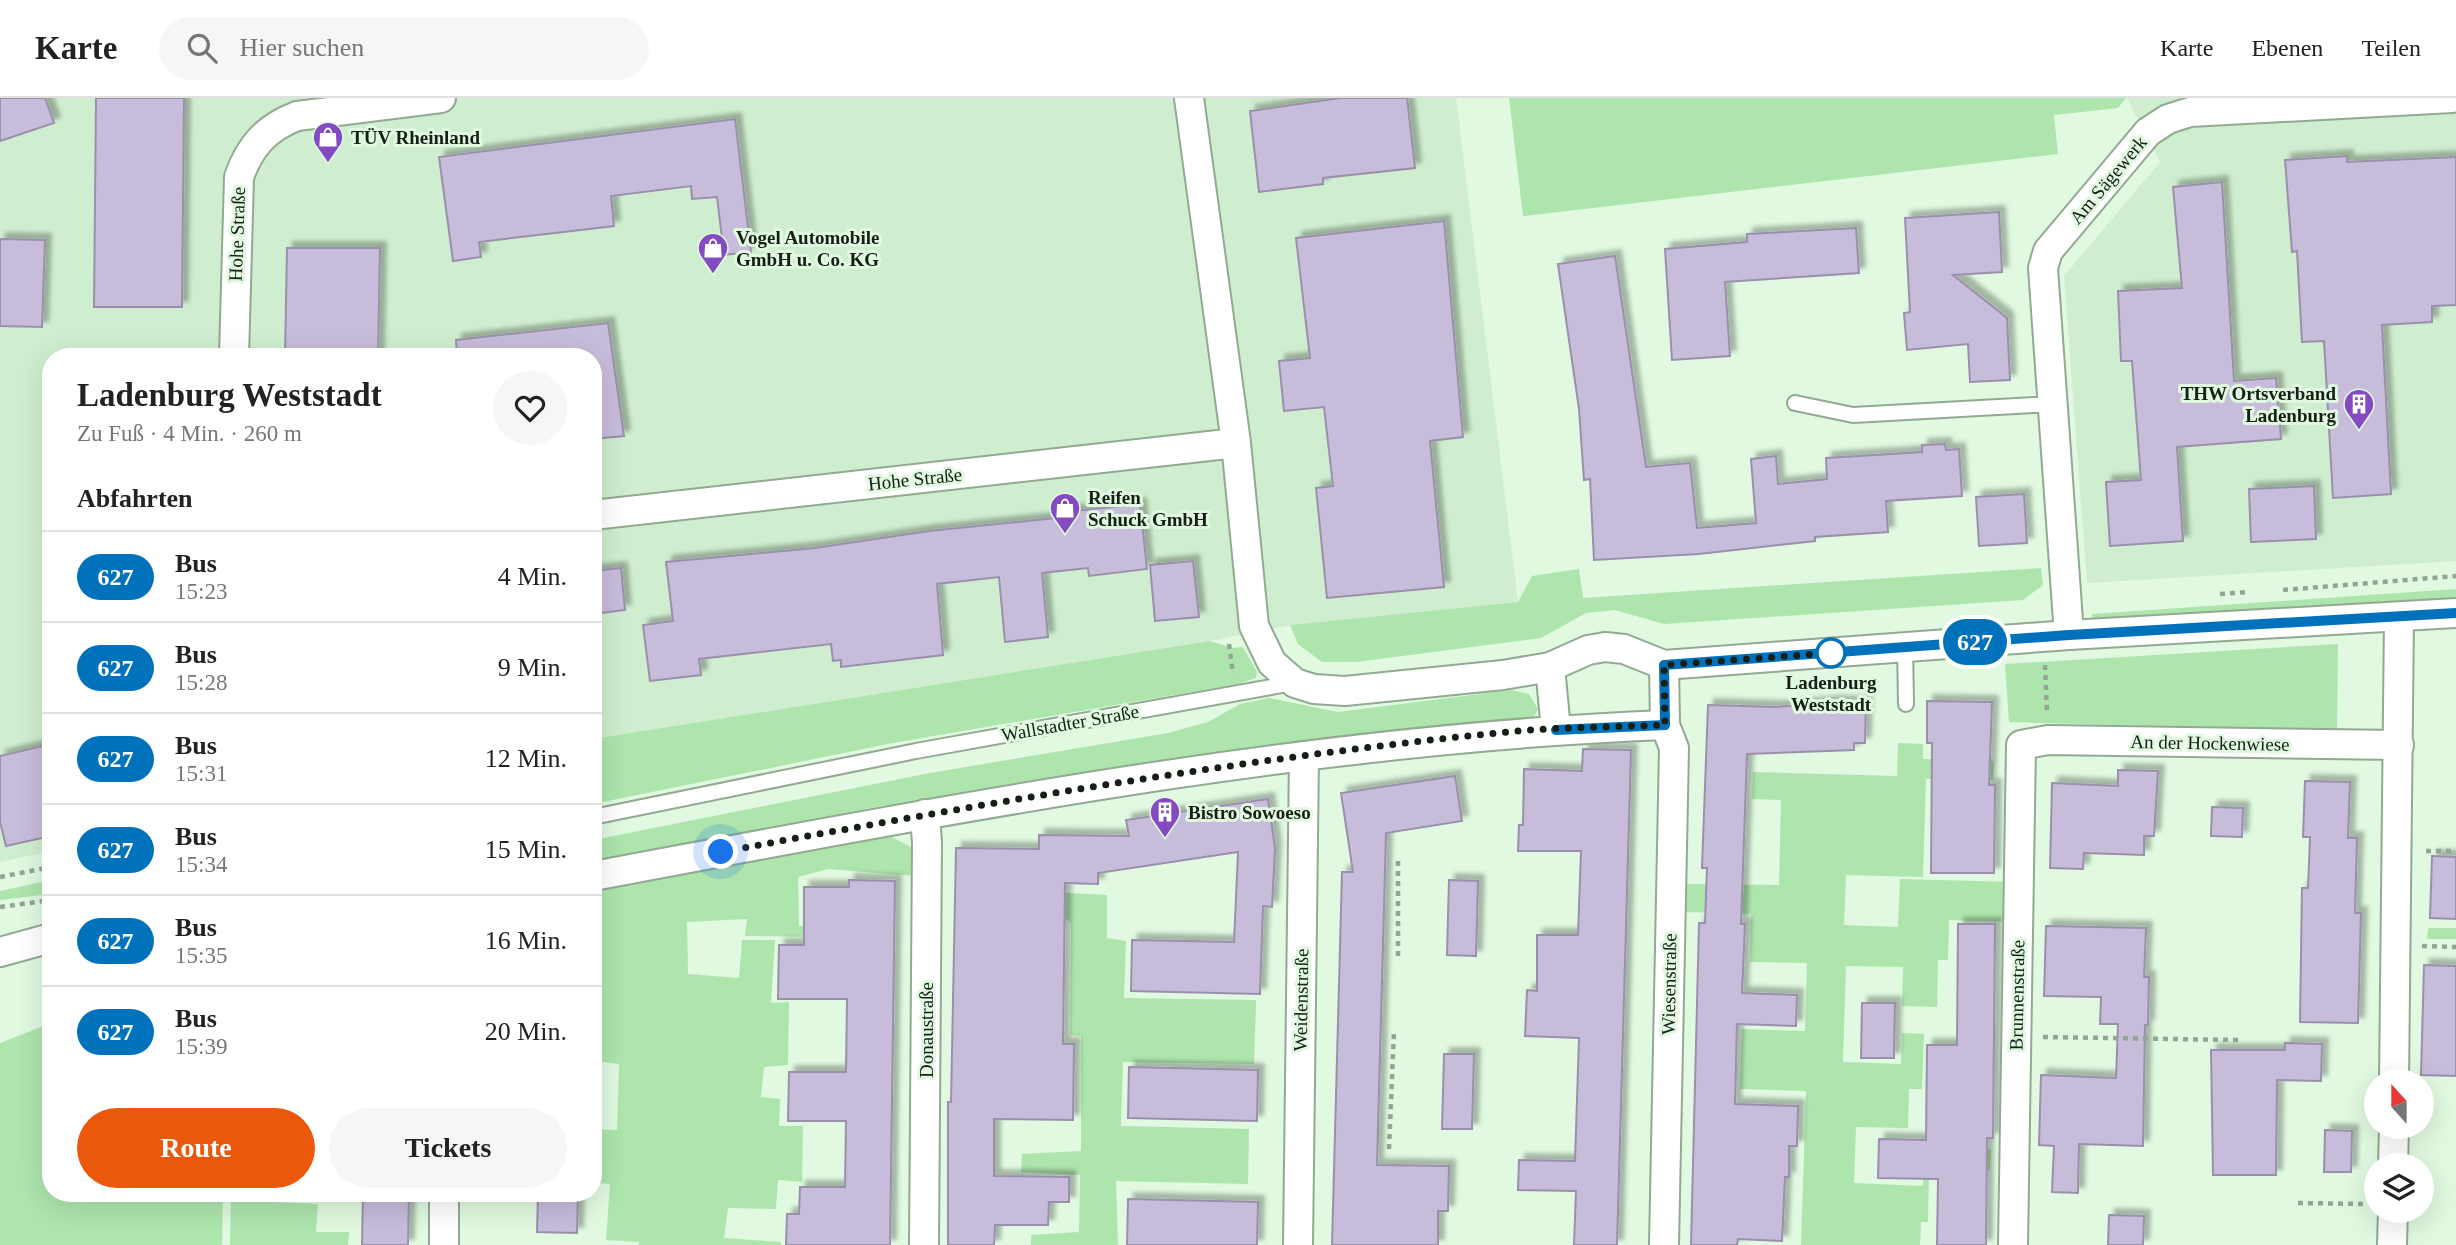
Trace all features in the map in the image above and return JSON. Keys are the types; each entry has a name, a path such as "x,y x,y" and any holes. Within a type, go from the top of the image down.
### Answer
{"street":[{"name":"Hohe Straße","path":"234,348 239,177 246,157 260,138 275,124 297,116 440,98"},
{"path":"1189,98 1202,173 1236,443 1254,626 1272,663 1295,683"},
{"name":"Am Sägewerk","path":"2069,635 2043,268 2048,251 2148,132 2168,119 2190,112 2452,98"},
{"name":"Hohe Straße","path":"602,514 1236,443"},
{"path":"1664,665 2069,635 2456,613"},
{"path":"2394,1069 2399,617"},
{"name":"Wallstadter Straße","path":"1295,683 1314,690 1345,691 1503,675 1550,667 1588,650 1605,647 1624,649 1664,665"},
{"name":"Wiesenstraße","path":"1664,665 1665,725 1674,748 1664,1245"},
{"path":"1550,667 1556,730"},
{"path":"602,874 925,814 1304,755 1556,730 1665,725"},
{"name":"An der Hockenwiese","path":"2021,746 2048,740 2399,745"},
{"name":"Brunnenstraße","path":"2013,1245 2021,746"},
{"name":"Weidenstraße","path":"1298,1245 1304,755"},
{"name":"Donaustraße","path":"924,1245 928,843 925,814"},
{"path":"0,952 42,940"},
{"path":"444,1202 444,1245"},
{"path":"2392,1245 2393,1223"}],"lane":[{"path":"1795,403 1853,415 2053,404"},
{"path":"1905,647 1906,704"},
{"name":"Wallstadter Straße","path":"602,815 916,751 1295,683"}],"path":[{"path":"2045,657 2048,740"},
{"path":"1398,860 1398,956"},
{"path":"0,877 42,869"},
{"path":"0,907 42,901"},
{"path":"1389,1149 1394,1031"},
{"path":"2016,1037 2238,1040"},
{"path":"2298,1203 2364,1204"}],"shaded area":[{"path":"0,98 1456,98 1518,602 1290,625 1210,641 602,738 602,348 42,348 42,853 0,862"},
{"path":"2127,98 2456,98 2456,561 2087,583 2064,276 2160,162"}],"green space":[{"path":"1509,98 2126,98 2118,108 2054,115 2058,154 1523,216"},
{"path":"2041,568 2043,585 2023,600 1664,624 1615,610 1586,613 1541,638 1356,662 1322,662 1298,644 1290,625 1518,602 1532,576 1579,569 1583,598"},
{"path":"2456,589 2456,601 2094,622 2092,614"},
{"path":"1210,641 1233,648 1243,647 1257,672 1256,678 1238,684 893,743 602,802 602,738"},
{"path":"2338,644 2337,731 2009,722 2005,664"},
{"path":"1511,690 1529,694 1538,709 1533,719 1208,755 888,815 886,805 602,860 602,838 930,773 1168,733 1208,722 1240,704 1269,698 1338,712"},
{"path":"1898,743 1923,744 1923,759 1994,761 1993,780 1926,779 1923,877 1846,875 1844,925 1898,927 1900,879 2014,882 2013,922 1949,920 1948,960 1938,960 1937,1007 1902,1006 1903,967 1846,966 1843,1062 1901,1064 1902,1033 1924,1034 1922,1089 1909,1089 1908,1128 1856,1127 1854,1183 1923,1186 1924,1147 1991,1149 1990,1170 1929,1169 1928,1222 1921,1222 1920,1245 1801,1245 1806,1091 1740,1089 1742,1029 1805,1031 1807,963 1750,962 1751,914 1686,912 1687,884 1779,885 1781,800 1752,799 1753,772 1897,776"},
{"path":"888,835 917,850 916,876 828,869 798,877 799,926 838,925 836,937 745,936 747,919 687,922 688,974 739,978 742,940 775,940 771,1003 789,1002 788,1065 764,1067 761,1097 780,1099 779,1126 803,1126 802,1182 778,1180 776,1209 728,1208 724,1238 781,1242 781,1245 639,1245 639,1242 606,1240 610,1184 602,1184 602,1129 617,1130 619,1064 602,1062 602,888"},
{"path":"42,882 42,895 0,900 0,891"},
{"path":"1031,891 1107,895 1107,938 1126,941 1124,998 1256,1000 1254,1064 1123,1062 1121,1126 1249,1129 1248,1184 1116,1181 1118,1245 1031,1245 1031,1235 1079,1232 1080,1175 1021,1172 1022,1154 1081,1151 1081,1036 1070,1035 1071,923"},
{"path":"2428,928 2456,928 2456,939 2427,939"},
{"path":"42,1027 42,1202 223,1202 222,1245 0,1245 0,1043"},
{"path":"231,1202 318,1204 316,1232 349,1232 348,1245 230,1245"}],"building":[{"path":"0,98 45,98 54,123 0,141"},
{"path":"96,98 184,98 182,307 94,307"},
{"path":"1340,98 1407,98 1415,168 1323,178 1323,184 1259,192 1250,111"},
{"path":"735,119 751,252 724,255 717,197 692,199 691,186 611,196 614,226 479,242 481,257 453,261 439,157"},
{"path":"2347,156 2347,162 2456,157 2456,305 2432,306 2432,322 2382,325 2391,494 2333,498 2324,341 2302,342 2297,251 2292,252 2285,160"},
{"path":"2222,182 2234,381 2276,378 2281,439 2177,447 2183,541 2110,546 2106,482 2141,480 2132,361 2121,361 2118,291 2182,288 2173,187"},
{"path":"1999,212 2002,272 1953,275 2007,318 2010,380 1970,382 1968,344 1907,350 1904,313 1910,312 1905,218"},
{"path":"1444,221 1463,437 1430,441 1444,587 1327,598 1316,488 1333,486 1324,407 1284,411 1279,361 1310,358 1296,238"},
{"path":"1856,228 1859,273 1725,282 1730,356 1672,360 1665,249 1747,242 1747,234"},
{"path":"0,239 45,240 42,327 0,326"},
{"path":"287,248 380,248 378,348 285,348"},
{"path":"1615,256 1646,467 1690,463 1697,528 1756,523 1751,459 1776,456 1778,484 1827,479 1826,458 1922,452 1922,445 1945,444 1946,450 1959,449 1962,496 1886,501 1888,532 1815,537 1815,541 1699,554 1594,560 1590,479 1584,480 1579,409 1558,264"},
{"path":"608,323 624,436 602,438 602,348 456,348 456,340"},
{"path":"2314,486 2316,539 2251,542 2249,489"},
{"path":"2024,494 2027,543 1979,546 1976,497"},
{"path":"1140,504 1147,569 1089,576 1088,568 1042,573 1048,637 1005,642 999,577 937,584 943,655 841,667 841,660 833,661 831,644 699,659 701,675 650,681 643,625 673,621 666,562 815,548 929,531 1056,518 1055,513"},
{"path":"1193,561 1199,617 1155,621 1150,565"},
{"path":"621,568 625,610 602,613 602,570"},
{"path":"1927,701 1992,702 1989,785 1995,785 1994,873 1931,873 1932,743 1927,743"},
{"path":"1836,702 1866,703 1865,743 1854,743 1854,750 1747,754 1741,924 1745,924 1742,993 1797,995 1796,1026 1737,1024 1735,1104 1798,1106 1797,1146 1789,1146 1789,1177 1785,1177 1782,1241 1738,1239 1737,1245 1691,1245 1699,923 1705,923 1707,868 1702,868 1708,705 1775,707"},
{"path":"42,746 42,838 6,846 0,822 0,756"},
{"path":"1583,749 1631,750 1617,1245 1574,1245 1576,1191 1518,1190 1519,1160 1575,1161 1579,1038 1525,1036 1527,990 1537,991 1537,935 1578,935 1581,851 1518,851 1519,825 1523,825 1524,769 1582,771"},
{"path":"2118,770 2158,771 2154,836 2144,836 2144,855 2084,853 2083,869 2050,868 2052,783 2118,786"},
{"path":"1455,776 1462,821 1386,833 1377,1165 1449,1166 1448,1211 1438,1211 1438,1245 1332,1245 1342,872 1353,872 1341,793"},
{"path":"2305,781 2350,782 2348,838 2357,838 2355,913 2361,913 2358,1023 2300,1022 2302,888 2308,888 2310,837 2303,837"},
{"path":"1268,799 1275,848 1272,907 1263,906 1260,994 1131,991 1132,940 1234,942 1238,852 1098,873 1098,884 1065,883 1063,1044 1074,1044 1073,1120 994,1119 994,1176 1069,1177 1069,1202 1049,1202 1048,1225 995,1225 994,1245 948,1245 948,1102 951,1102 956,848 1039,849 1039,835 1129,836 1126,820"},
{"path":"2212,807 2243,808 2242,837 2211,836"},
{"path":"2432,856 2456,857 2456,919 2430,918"},
{"path":"849,880 895,881 890,1245 786,1245 787,1214 799,1214 800,1187 845,1187 846,1121 788,1121 789,1072 846,1072 847,999 778,999 779,945 804,945 804,887 849,887"},
{"path":"1449,880 1478,881 1476,956 1447,955"},
{"path":"1958,924 1995,924 1993,1138 1987,1138 1986,1245 1937,1245 1938,1179 1878,1178 1879,1139 1926,1140 1927,1045 1957,1045"},
{"path":"2046,926 2146,928 2144,977 2149,977 2148,1025 2145,1025 2143,1146 2079,1144 2078,1193 2052,1192 2054,1146 2039,1145 2041,1075 2116,1078 2118,1024 2100,1024 2101,997 2044,996"},
{"path":"2424,965 2456,966 2456,1076 2434,1075 2434,1069 2421,1069"},
{"path":"1862,1003 1895,1003 1894,1058 1861,1058"},
{"path":"2285,1043 2322,1044 2321,1081 2277,1080 2276,1175 2213,1175 2211,1050 2285,1050"},
{"path":"1444,1054 1474,1054 1472,1129 1442,1129"},
{"path":"1129,1067 1258,1070 1257,1121 1128,1118"},
{"path":"2325,1130 2352,1131 2351,1172 2324,1172"},
{"path":"1128,1199 1258,1202 1257,1245 1127,1245"},
{"path":"363,1202 409,1202 408,1245 362,1245"},
{"path":"538,1202 578,1202 577,1233 537,1232"},
{"path":"2109,1215 2144,1216 2143,1245 2108,1245"}],"bus line":[{"name":"627","path":"1556,730 1665,725 1664,665 2069,635 2456,613"}],"place":[{"name":"TÜV Rheinland","path":"328,164"},
{"name":"Vogel Automobile GmbH u. Co. KG","path":"713,275"},
{"name":"THW Ortsverband Ladenburg","path":"2359,431"},
{"name":"Reifen Schuck GmbH","path":"1065,535"},
{"name":"Ladenburg Weststadt","path":"1831,653"},
{"name":"Bistro Sowoeso","path":"1165,839"}],"route":[{"path":"721,852 925,814 1304,755 1509,732 1665,725 1664,665 1831,653"}]}
